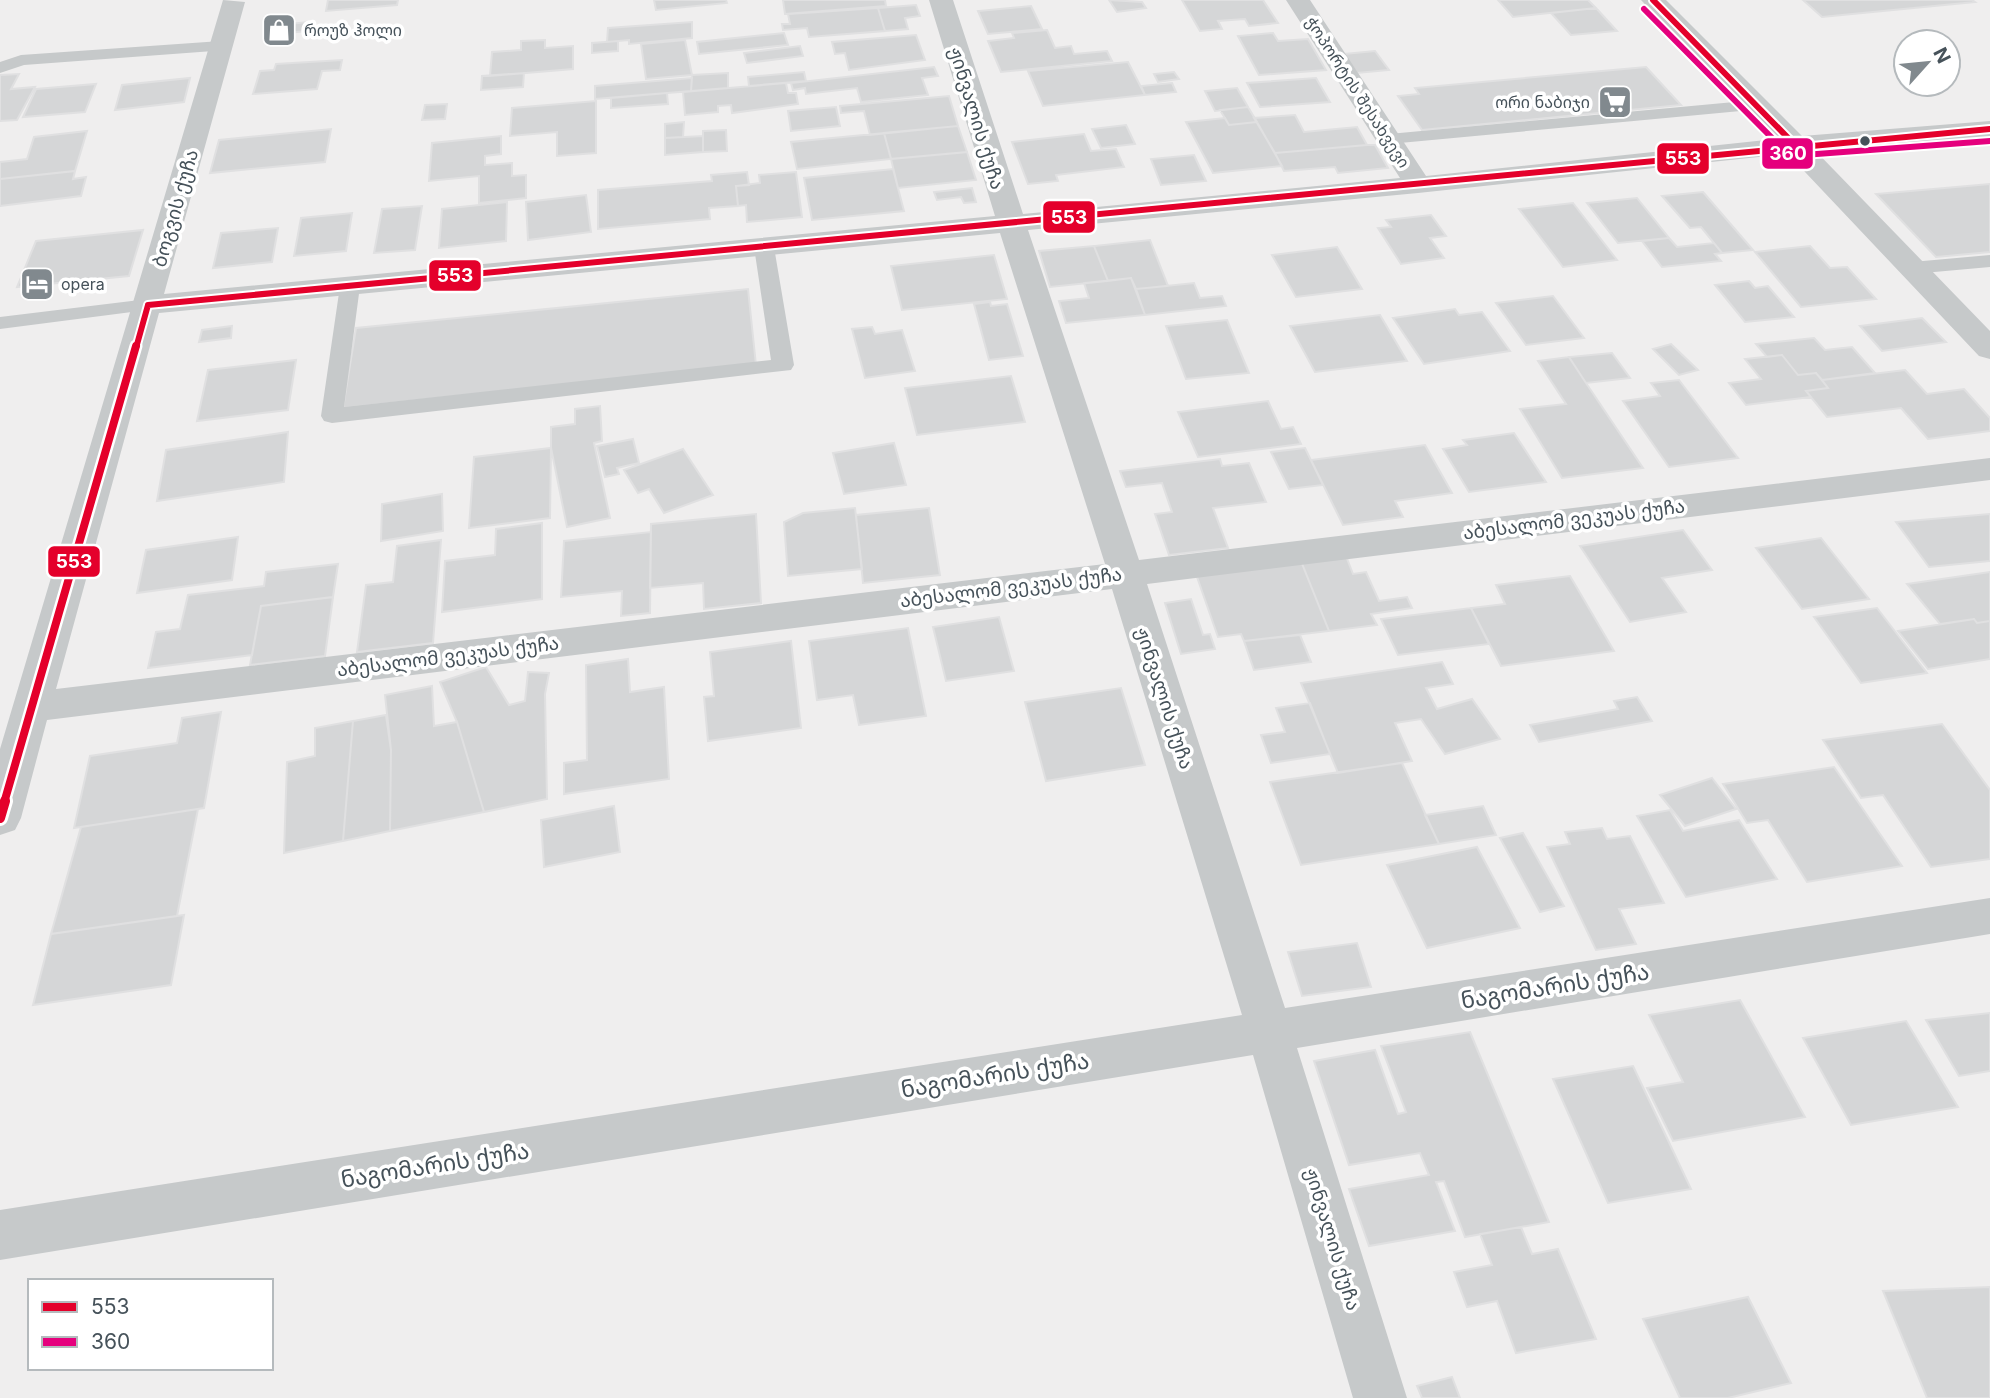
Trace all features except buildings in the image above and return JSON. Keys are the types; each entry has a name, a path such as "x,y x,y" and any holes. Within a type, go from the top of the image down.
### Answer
{"street":[{"name":"ჟინვალის ქუჩა","path":"941,0 1010,224 1125,573 1270,1031 1380,1398"},
{"name":"ჭოპორტის შესახვევი","path":"1298,0 1418,185"},
{"path":"1653,0 1796,145 1990,349"},
{"name":"ბოგვის ქუჩა","path":"0,818 233,2"},
{"path":"148,305 1418,185 1796,145 1990,129"},
{"name":"აბესალომ ვეკუას ქუჩა","path":"32,708 1125,573 1990,470"},
{"name":"ნაგომარის ქუჩა","path":"0,1235 1990,916"}],"lane":[{"path":"0,68 21,60 221,46"},
{"path":"1389,139 1756,104"},
{"path":"350,286 332,416 783,365 764,247"},
{"path":"1912,268 1990,261"},
{"path":"0,323 148,305"}],"transit line":[{"name":"553","path":"1653,0 1795,145"},
{"name":"360","path":"1644,9 1790,156 1990,141"},
{"name":"553","path":"148,305 1990,129"},
{"name":"553","path":"0,818 148,305"}],"place":[{"name":"როუზ ჰოლი","path":"279,30"},
{"name":"ორი ნაბიჯი","path":"1615,102"},
{"name":"opera","path":"37,284"}]}
